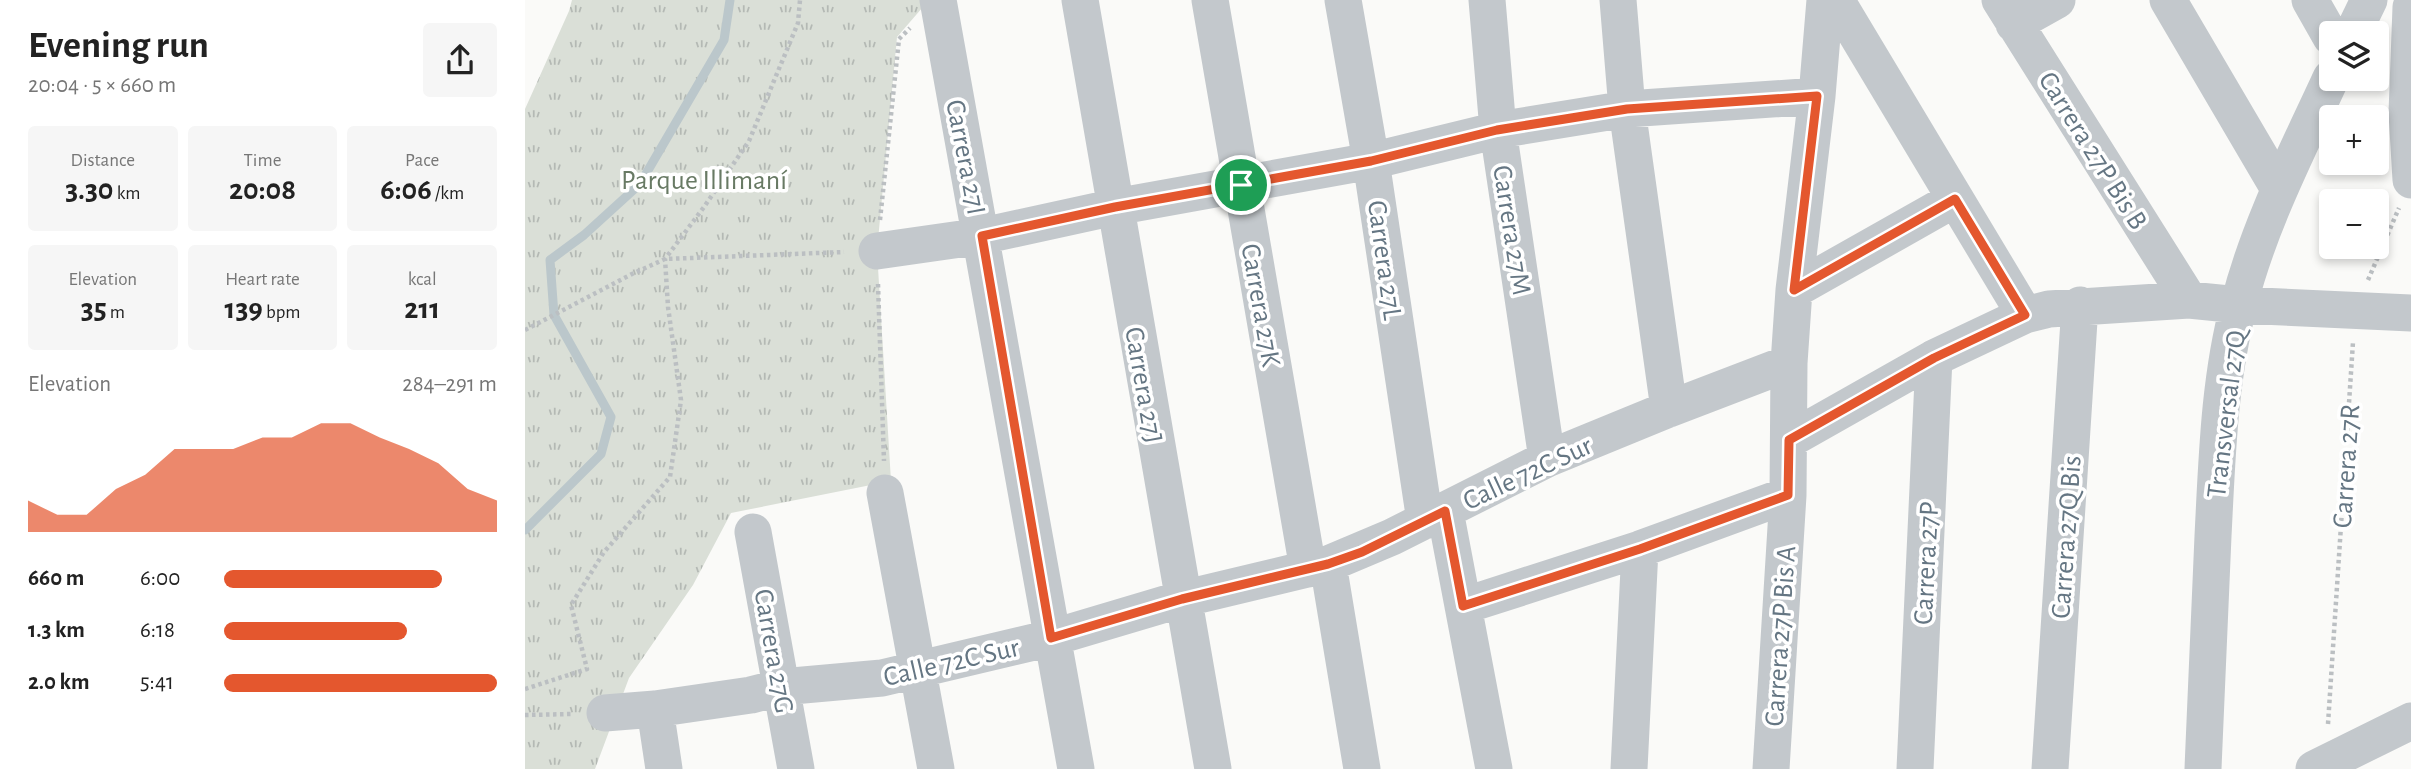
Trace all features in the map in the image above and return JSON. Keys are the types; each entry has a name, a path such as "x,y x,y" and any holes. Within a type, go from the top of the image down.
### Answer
{"street":[{"name":"Carrera 27I","path":"938,0 1076,769"},
{"name":"Carrera 27J","path":"1080,0 1213,769"},
{"name":"Carrera 27K","path":"1210,0 1241,185 1318,567 1362,769"},
{"name":"Carrera 27L","path":"1343,0 1435,516 1463,606 1493,769"},
{"name":"Carrera 27M","path":"1487,0 1497,130 1547,459"},
{"path":"1618,0 1627,109 1669,409"},
{"name":"Carrera 27P Bis A","path":"1771,769 1788,495 1789,363 1794,290 1817,96 1825,0"},
{"path":"1836,0 2025,315"},
{"path":"2007,12 2057,0"},
{"path":"2168,0 2279,189"},
{"path":"2310,0 2322,21"},
{"path":"2359,21 2369,0"},
{"path":"2408,0 2411,8 2407,113 2411,180"},
{"name":"Carrera 27P Bis B","path":"2007,12 2189,300"},
{"name":"Transversal 27Q","path":"2203,769 2217,445 2225,380 2239,305 2279,189 2325,91"},
{"path":"877,251 982,236 1115,207 1371,161 1497,130 1627,109 1817,96"},
{"path":"1794,290 1955,199"},
{"path":"1789,440 1934,358 2025,315 2049,309 2189,300 2411,313"},
{"name":"Carrera 27Q Bis","path":"2050,769 2080,305"},
{"name":"Carrera 27P","path":"1915,769 1934,358"},
{"name":"Calle 72C Sur","path":"605,713 655,709 751,695 781,687 881,678 1051,638 1182,599 1318,567 1362,552 1547,459 1789,363"},
{"path":"885,493 936,769"},
{"path":"1463,606 1640,549 1788,495"},
{"name":"Carrera 27G","path":"753,532 796,769"},
{"path":"1629,769 1640,549"},
{"path":"655,709 664,769"},
{"path":"2320,766 2370,757 2411,721"}],"path":[{"path":"525,689 587,669 571,605 604,552 670,477 681,400 668,307 665,260 749,141 798,23 800,0"},
{"name":"Carrera 27R","path":"2320,766 2355,309 2411,180"},
{"path":"525,330 632,274 665,260 877,251"},
{"path":"525,715 605,713"}],"green space":[{"name":"Parque Illimaní","path":"572,0 929,0 897,37 877,251 891,481 731,513 693,585 629,678 595,769 525,769 525,109"}],"waterway":[{"path":"525,530 601,454 611,417 554,315 550,260 584,235 640,184 724,40 730,0"}],"route":[{"path":"1817,96 1794,290 1955,199 2025,315 1934,358 1789,440 1788,495 1640,549 1463,606 1445,511 1362,552 1328,564 1182,599 1051,638 982,236 1115,207 1241,185 1371,161 1497,130 1627,109 1817,96"}]}
